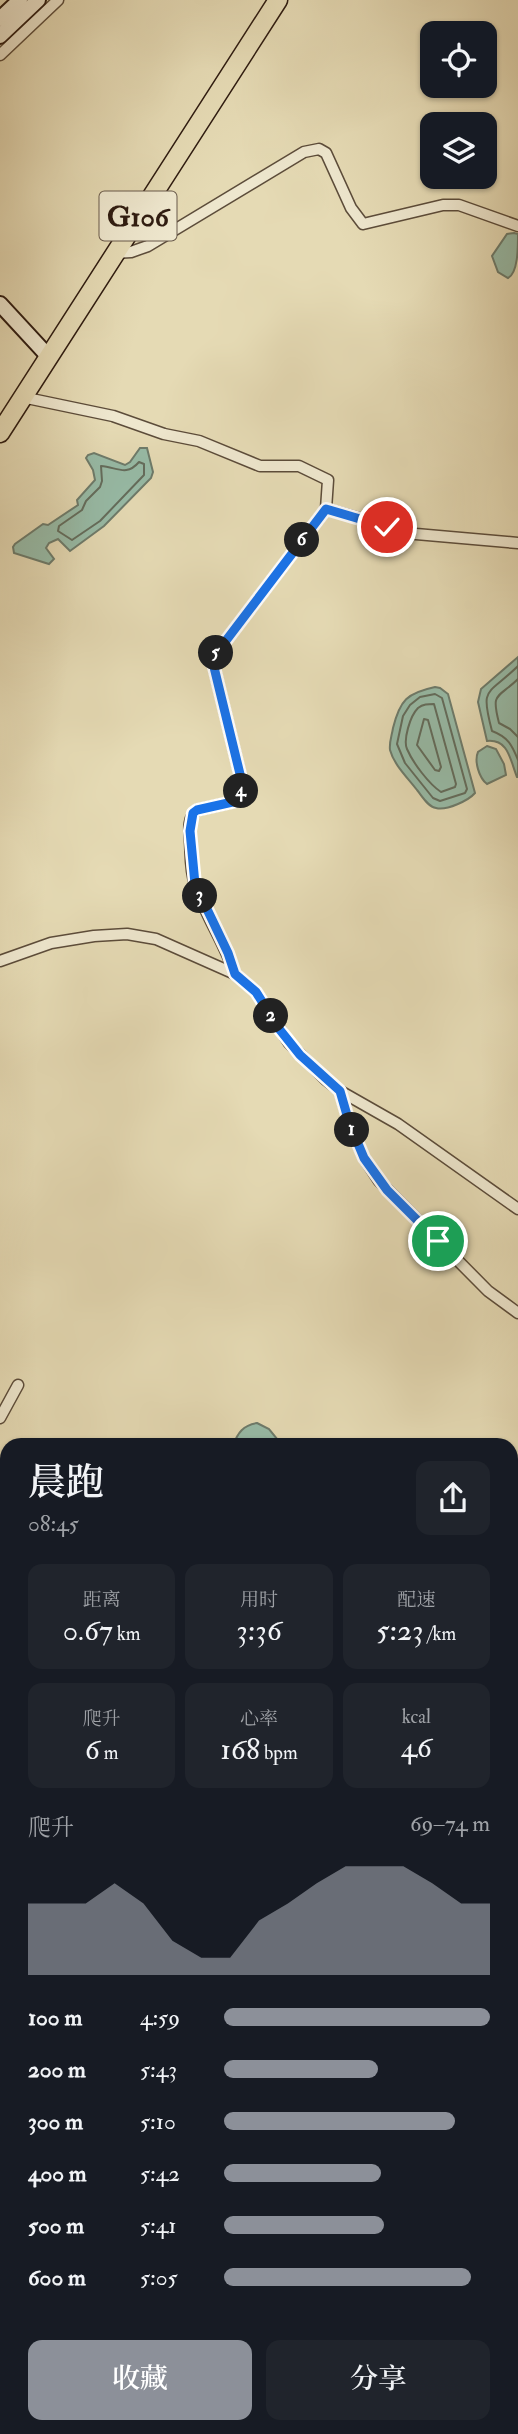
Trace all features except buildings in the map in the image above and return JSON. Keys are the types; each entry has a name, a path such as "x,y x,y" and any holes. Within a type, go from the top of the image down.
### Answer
{"highway":[{"name":"G106","path":"0,433 278,0"}],"main road":[{"path":"0,19 20,0"},
{"path":"0,36 38,0"},
{"path":"0,304 48,356"}],"street":[{"path":"0,55 58,0"},
{"path":"114,253 131,252 148,246 304,152 319,149 326,153 351,208 363,225 443,205 459,205 518,226"},
{"path":"22,397 113,416 164,434 199,441 260,466 299,466 328,480 326,509 212,659 240,774 242,796 237,801 193,813 190,831 191,866 197,890 228,953 235,974"},
{"path":"326,509 416,534 518,543"},
{"path":"0,961 51,943 127,934 156,939 235,974 256,992 300,1055 340,1091 398,1124 518,1209"},
{"path":"340,1091 364,1158 379,1181 488,1292 518,1313"},
{"path":"0,1418 18,1385"}],"water":[{"path":"507,234 518,234 517,259 514,271 508,278 498,272 492,256"},
{"path":"140,448 147,448 153,472 151,478 104,526 70,551 58,539 49,543 46,548 54,559 49,564 14,553 15,544 43,524 48,525 78,505 77,500 95,480 86,458 88,455 94,453 125,465"},
{"path":"518,657 517,777 504,747 500,743 487,741 478,702 481,689"},
{"path":"435,687 448,694 475,793 468,799 441,809 425,801 398,766 390,750 396,718 402,704 411,695"},
{"path":"487,746 496,749 506,775 487,784 480,774 477,760 478,752"},
{"path":"257,1423 269,1429 276,1438 236,1438 248,1426"}],"route":[{"path":"387,527 326,509 212,659 240,774 242,796 237,801 193,813 190,831 191,866 197,890 228,953 235,974 256,992 289,1043 312,1068 340,1091 364,1158 379,1181 438,1241"}]}
